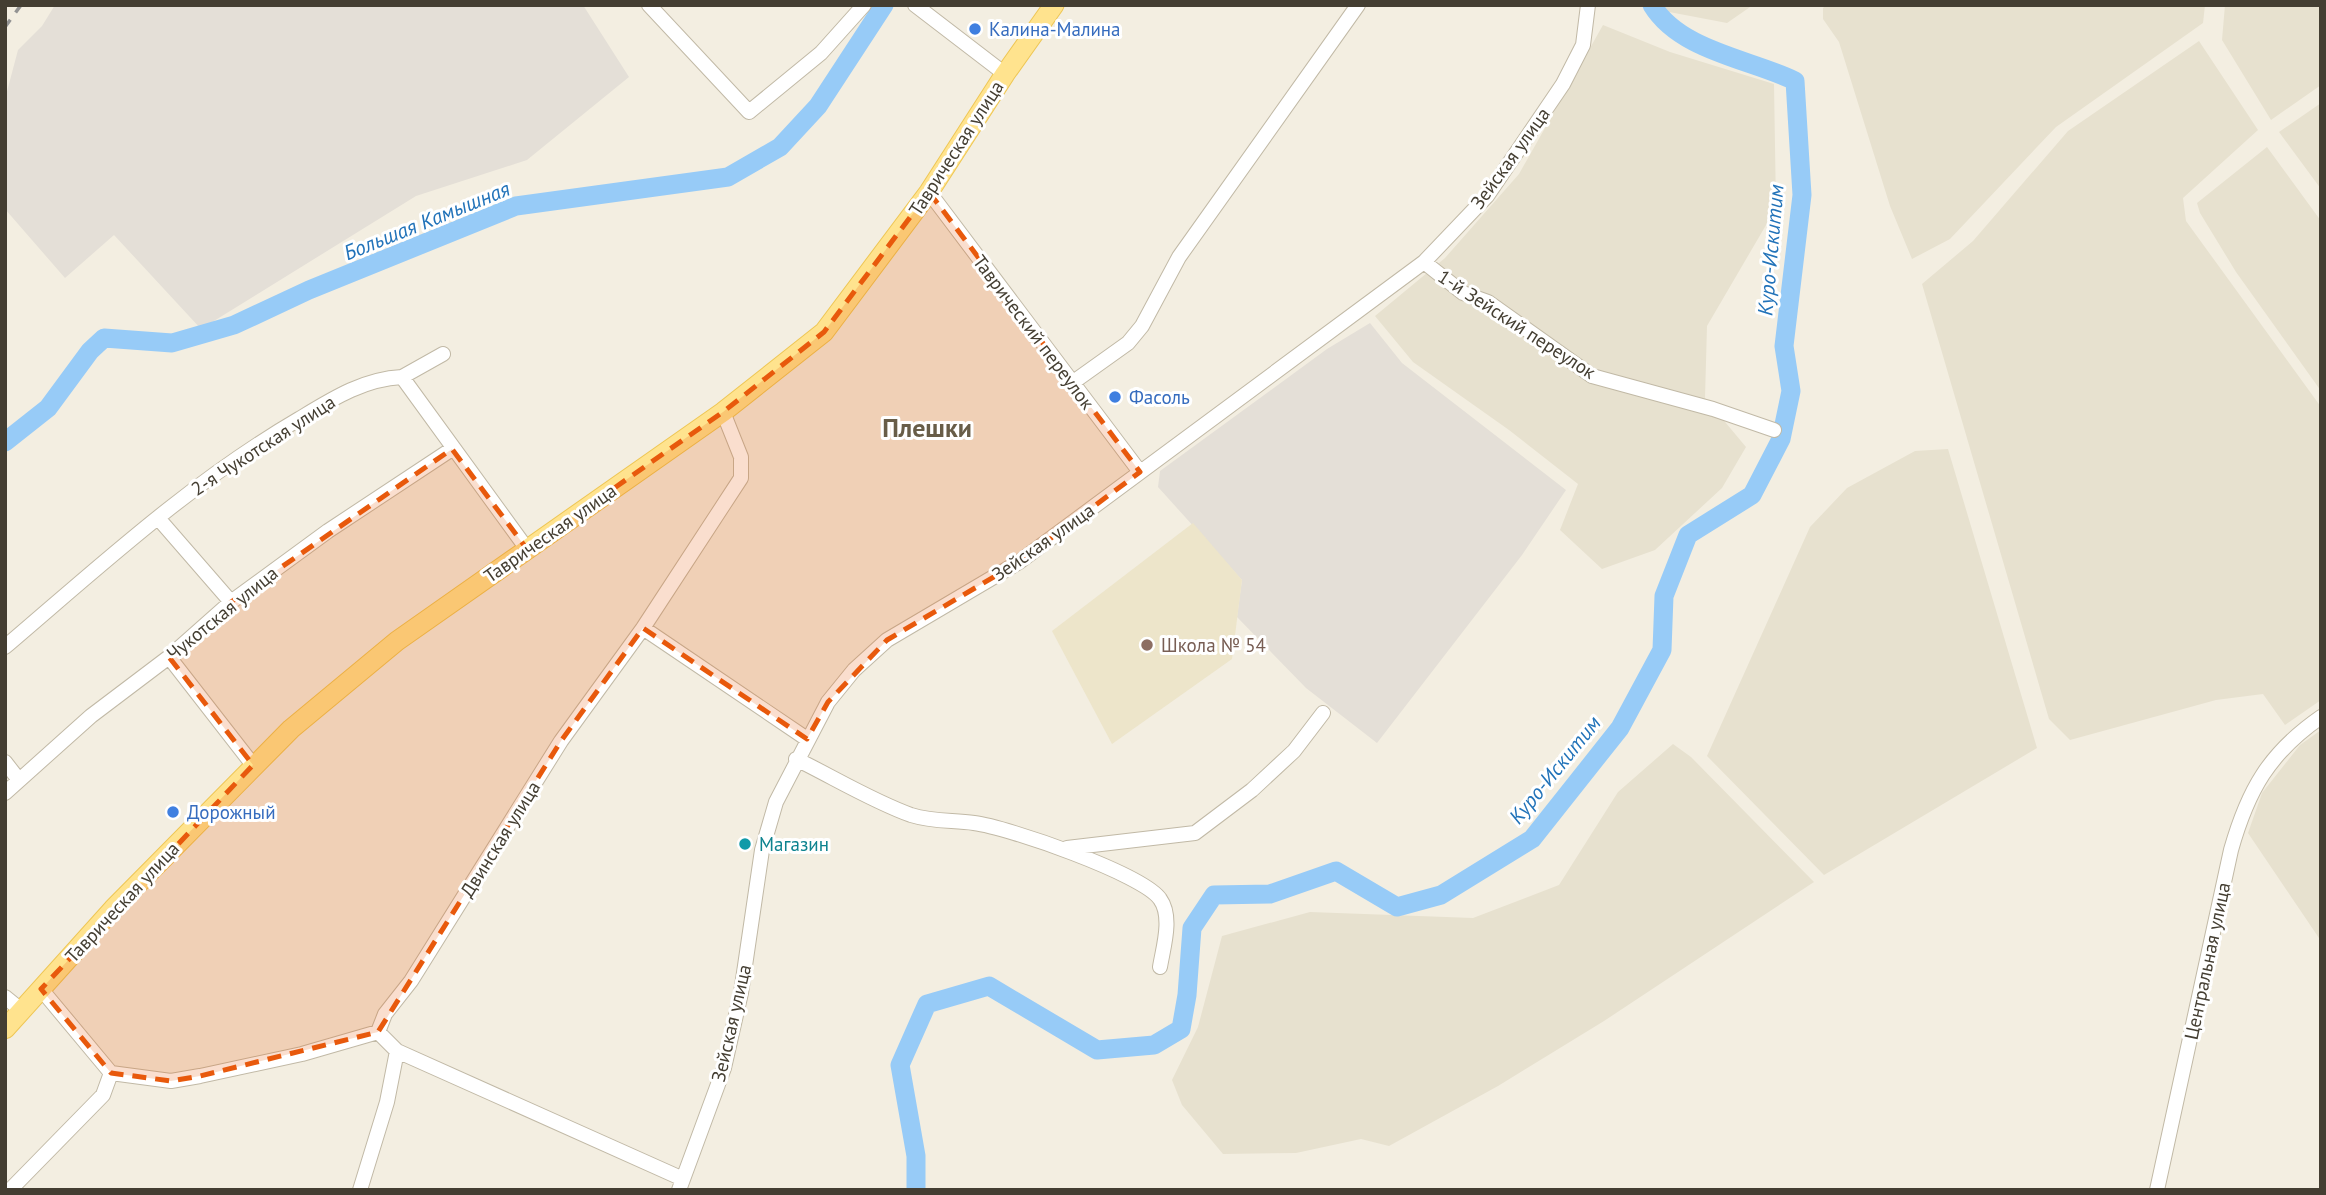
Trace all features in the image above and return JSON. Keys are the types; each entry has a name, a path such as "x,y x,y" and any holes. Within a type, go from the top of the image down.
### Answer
{"main road":[{"name":"Таврическая улица","path":"5,1029 113,909 253,765 397,641 723,412 824,332 929,192 1005,74 1054,5"}],"street":[{"path":"649,5 749,112 821,53 864,5"},
{"path":"915,5 1005,74"},
{"path":"1072,383 1128,343 1142,326 1179,257 1358,5"},
{"name":"Зейская улица","path":"681,1184 724,1068 741,993 762,850 776,802 828,702 854,670 887,640 1019,562 1317,344 1424,262 1487,196 1563,84 1583,45 1588,5"},
{"name":"Таврический переулок","path":"929,192 1140,472"},
{"name":"1-й Зейский переулок","path":"1424,262 1463,293 1488,302 1592,376 1713,408 1774,429"},
{"name":"2-я Чукотская улица","path":"5,647 134,534 277,432 348,390 373,381 402,377 443,354"},
{"path":"402,377 527,549"},
{"name":"Двинская улица","path":"377,1032 384,1014 411,981 561,741 643,628 741,478 741,457 723,412"},
{"name":"Чукотская улица","path":"5,793 91,716 169,657 231,601 328,531 452,449"},
{"path":"158,518 231,601"},
{"path":"643,628 807,739"},
{"path":"169,657 253,765"},
{"path":"1065,848 1195,833 1252,790 1294,751 1323,713"},
{"name":"Центральная улица","path":"2157,1190 2238,825 2255,785 2286,743 2321,717"},
{"path":"796,759 910,815 940,822 975,822 1065,848 1154,893 1160,899 1166,921 1160,967"},
{"path":"5,762 19,780"},
{"path":"41,989 111,1073 171,1081 303,1054 377,1032 397,1051 681,1184"},
{"path":"5,997 22,1010"},
{"path":"360,1190 387,1102 397,1051"},
{"path":"10,1190 103,1095 111,1073"}],"highlighted area":[{"path":"929,192 1140,472 1019,562 887,640 828,702 807,739 643,628 561,741 378,1032 171,1081 111,1073 41,989 253,765 169,657 231,602 452,449 527,549 723,412 824,332"}],"shaded area":[{"path":"55,5 583,5 629,77 527,160 416,196 201,329 114,235 65,278 5,209 5,99 18,50 42,26"},
{"path":"1661,5 1753,5 1727,23 1664,11"},
{"path":"1826,5 2205,5 2203,23 2056,127 1950,239 1912,259 1890,206 1839,42 1823,19 1823,8"},
{"path":"2225,5 2321,5 2321,85 2271,120 2222,40"},
{"path":"1603,25 1670,52 1774,84 1776,208 1707,326 1705,398 1746,447 1722,488 1655,550 1602,569 1560,530 1578,484 1509,430 1413,362 1375,316 1445,258 1519,174"},
{"path":"2199,41 2258,130 2183,198 2186,221 2321,407 2321,700 2285,725 2263,694 2216,700 2070,740 2049,719 1922,284 1973,241 2068,131"},
{"path":"2321,103 2321,189 2279,132"},
{"path":"2267,147 2321,221 2321,391 2236,272 2200,213 2197,203"},
{"path":"1370,323 1402,363 1566,490 1522,555 1377,743 1306,688 1237,617 1242,580 1158,487 1160,471 1327,349"},
{"path":"1948,449 2037,748 1824,875 1707,756 1810,527 1847,488 1915,451"},
{"name":"Школа № 54","path":"1193,523 1242,580 1232,659 1112,744 1052,631"},
{"path":"2321,730 2321,941 2248,833 2262,793 2300,745"},
{"path":"1673,744 1691,757 1814,882 1604,1021 1498,1086 1389,1146 1361,1139 1296,1153 1223,1154 1182,1105 1172,1080 1198,1027 1222,936 1310,912 1473,918 1559,885 1618,792"}],"waterway":[{"name":"Большая Камышная","path":"5,442 48,408 90,351 104,338 172,343 234,325 309,290 516,206 728,177 780,147 818,106 884,5"},
{"name":"Куро-Искитим","path":"916,1190 916,1156 900,1065 927,1004 989,986 1097,1050 1154,1045 1181,1029 1187,995 1192,928 1214,895 1270,894 1336,871 1397,907 1441,895 1532,839 1620,728 1662,650 1664,596 1688,535 1752,495 1781,439 1791,391 1784,346 1802,195 1795,81 1698,43 1664,21 1652,5"}],"railway":[{"path":"5,27 21,5"}],"place":[{"name":"Калина-Малина","path":"975,29"},
{"name":"Фасоль","path":"1115,397"},
{"name":"Школа № 54","path":"1147,645"},
{"name":"Дорожный","path":"173,812"},
{"name":"Магазин","path":"745,844"}],"district":[{"name":"Плешки","path":"927,428"}]}
